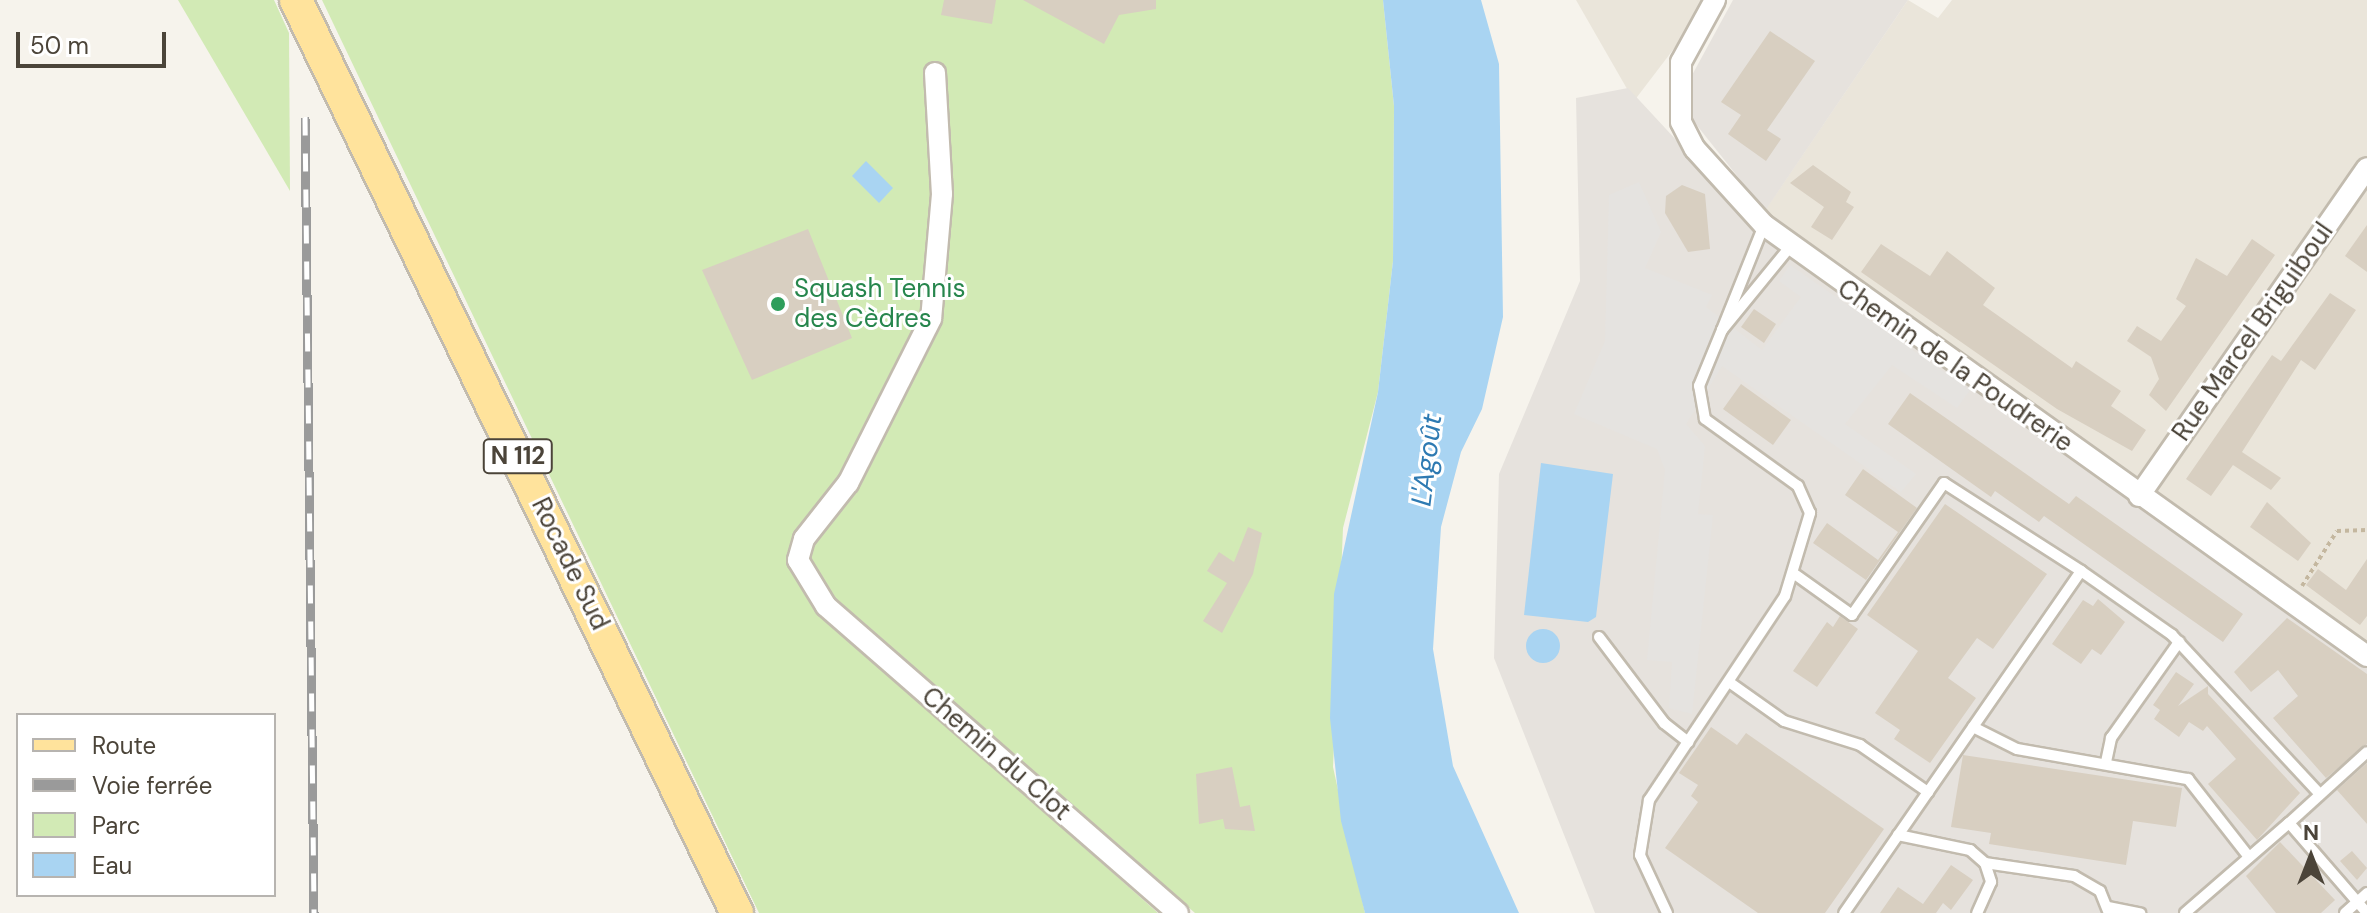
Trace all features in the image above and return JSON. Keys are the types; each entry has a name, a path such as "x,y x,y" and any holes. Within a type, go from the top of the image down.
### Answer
{"main road":[{"name":"Rocade Sud","path":"296,0 737,913"}],"street":[{"name":"Chemin de la Poudrerie","path":"1715,0 1681,62 1681,122 1695,149 1764,225 1790,247 2367,656"},
{"name":"Chemin du Clot","path":"935,73 942,194 931,319 821,523 810,556 815,595 1178,913"},
{"name":"Rue Marcel Briguiboul","path":"2139,496 2367,168"}],"lane":[{"path":"1667,913 1643,871 1640,834 1649,800 1729,682 1796,575 1810,513 1806,496 1705,419 1699,407 1699,386 1764,225"},
{"path":"1722,330 1790,247"},
{"path":"1796,575 1852,615 1944,483 2081,571 2179,642 2320,794"},
{"path":"1844,913 2081,571"},
{"path":"1599,637 1664,723 1688,742"},
{"path":"2106,762 2111,738 2179,642"},
{"path":"1729,682 1784,721 1860,745 1928,792"},
{"path":"1973,727 2017,749 2106,762 2188,779 2249,857"},
{"path":"2185,913 2367,752"},
{"path":"2289,823 2367,913"},
{"path":"1898,835 1970,850 1985,863 1991,882 1977,913"},
{"path":"1985,863 2074,876 2100,891 2109,910 2140,913"},
{"path":"2345,913 2367,893"}],"path":[{"path":"2291,603 2337,531 2367,530"}],"shaded area":[{"path":"1576,0 1711,0 1634,101"},
{"path":"1733,0 1908,0 1765,211 1691,118 1691,77"},
{"path":"1908,0 1938,18 1952,0 2367,0 2367,655 1755,225"},
{"path":"1628,88 1755,225 2367,655 2367,913 1595,913 1494,658 1499,474 1580,281 1576,98"},
{"path":"1639,182 1661,232 1645,268 1712,295 1706,307 1762,350 1801,297 1779,281 1790,265 1970,390 1957,408 1892,365 1845,424 1916,474 1901,492 1722,366 1686,424 1705,446 1698,514 1713,515 1692,714 1669,708 1672,662 1647,660 1665,470 1657,449 1574,414 1605,341 1609,195"}],"green space":[{"path":"178,0 274,0 289,33 290,191"},
{"path":"322,0 1383,0 1394,106 1393,261 1378,392 1343,528 1333,767 1365,913 1195,913 848,612 816,609 1158,913 759,913"}],"water":[{"name":"L'Agoût","path":"1383,0 1481,0 1499,64 1503,317 1482,409 1461,452 1441,527 1433,649 1453,766 1519,913 1365,913 1341,821 1330,718 1334,594 1378,392 1393,261 1394,106"},
{"path":"866,161 893,188 879,203 852,176"},
{"path":"1541,463 1613,474 1596,617 1588,622 1524,615"},
{"path":"1543,629 1555,634 1560,646 1555,658 1543,663 1531,658 1526,646 1531,634"}],"building":[{"path":"944,0 996,0 992,24 941,15"},
{"path":"1023,0 1156,0 1156,9 1119,15 1104,44"},
{"path":"1770,31 1815,61 1767,130 1781,139 1766,161 1728,134 1741,115 1721,102"},
{"path":"1813,165 1851,192 1846,202 1854,207 1832,240 1811,227 1824,207 1790,183"},
{"path":"1682,185 1705,194 1710,249 1688,252 1665,213 1666,196"},
{"path":"2367,225 2367,272 2345,256"},
{"name":"Squash Tennis des Cèdres","path":"808,229 852,338 752,380 702,270"},
{"path":"2252,239 2275,255 2166,411 2149,395 2159,379 2151,357 2127,341 2137,326 2161,341 2186,306 2176,299 2196,258 2227,276"},
{"path":"1881,244 1930,276 1947,251 1995,288 1983,305 2072,368 2076,361 2121,391 2111,406 2146,430 2132,451 2057,409 1861,272"},
{"path":"2330,293 2356,310 2315,370 2301,360 2242,452 2281,478 2271,490 2233,465 2211,496 2186,479 2272,355 2281,361"},
{"path":"1754,309 1776,324 1764,343 1741,327"},
{"path":"1741,384 1791,420 1773,445 1723,409"},
{"path":"1910,393 2069,504 2076,496 2243,614 2223,642 2044,516 2039,522 1995,491 1991,497 1888,424"},
{"path":"1863,469 1917,508 1866,580 1813,543 1827,523 1878,560 1898,532 1845,495"},
{"path":"2267,502 2311,543 2298,561 2250,527"},
{"path":"1945,504 2047,574 1993,649 1977,638 1948,678 1976,698 1930,763 1894,739 1900,730 1875,713 1918,651 1867,615"},
{"path":"1248,527 1262,533 1253,574 1222,633 1203,621 1227,583 1207,571 1219,552 1234,562"},
{"path":"2367,559 2367,616 2360,625 2306,585 2318,569 2346,590"},
{"path":"2098,599 2125,622 2101,655 2092,649 2081,664 2052,644 2083,600 2093,606"},
{"path":"1840,616 1858,629 1817,687 1793,671 1827,622 1833,627"},
{"path":"2287,618 2367,674 2367,744 2326,778 2273,718 2298,696 2278,670 2251,692 2234,672"},
{"path":"2176,672 2194,684 2178,706 2208,686 2208,694 2300,793 2257,840 2208,784 2236,759 2207,726 2203,731 2189,722 2179,737 2154,719 2160,710 2153,705"},
{"path":"1711,727 1737,745 1746,733 1884,829 1825,913 1758,913 1665,848 1698,802 1691,796 1698,785 1679,773"},
{"path":"1963,755 2182,788 2176,827 2133,821 2126,865 1989,844 1991,833 1951,827"},
{"path":"2367,763 2367,824 2337,790"},
{"path":"1232,767 1240,807 1250,805 1255,831 1225,829 1223,819 1199,824 1196,774"},
{"path":"2280,842 2335,900 2321,913 2276,913 2246,876"},
{"path":"2352,851 2367,868 2357,880 2340,861"},
{"path":"1951,865 1973,880 1951,910 1943,903 1936,913 1880,913 1898,887 1923,904"}],"railway":[{"path":"305,117 314,913"}],"place":[{"name":"Squash Tennis des Cèdres","path":"778,304"}]}
